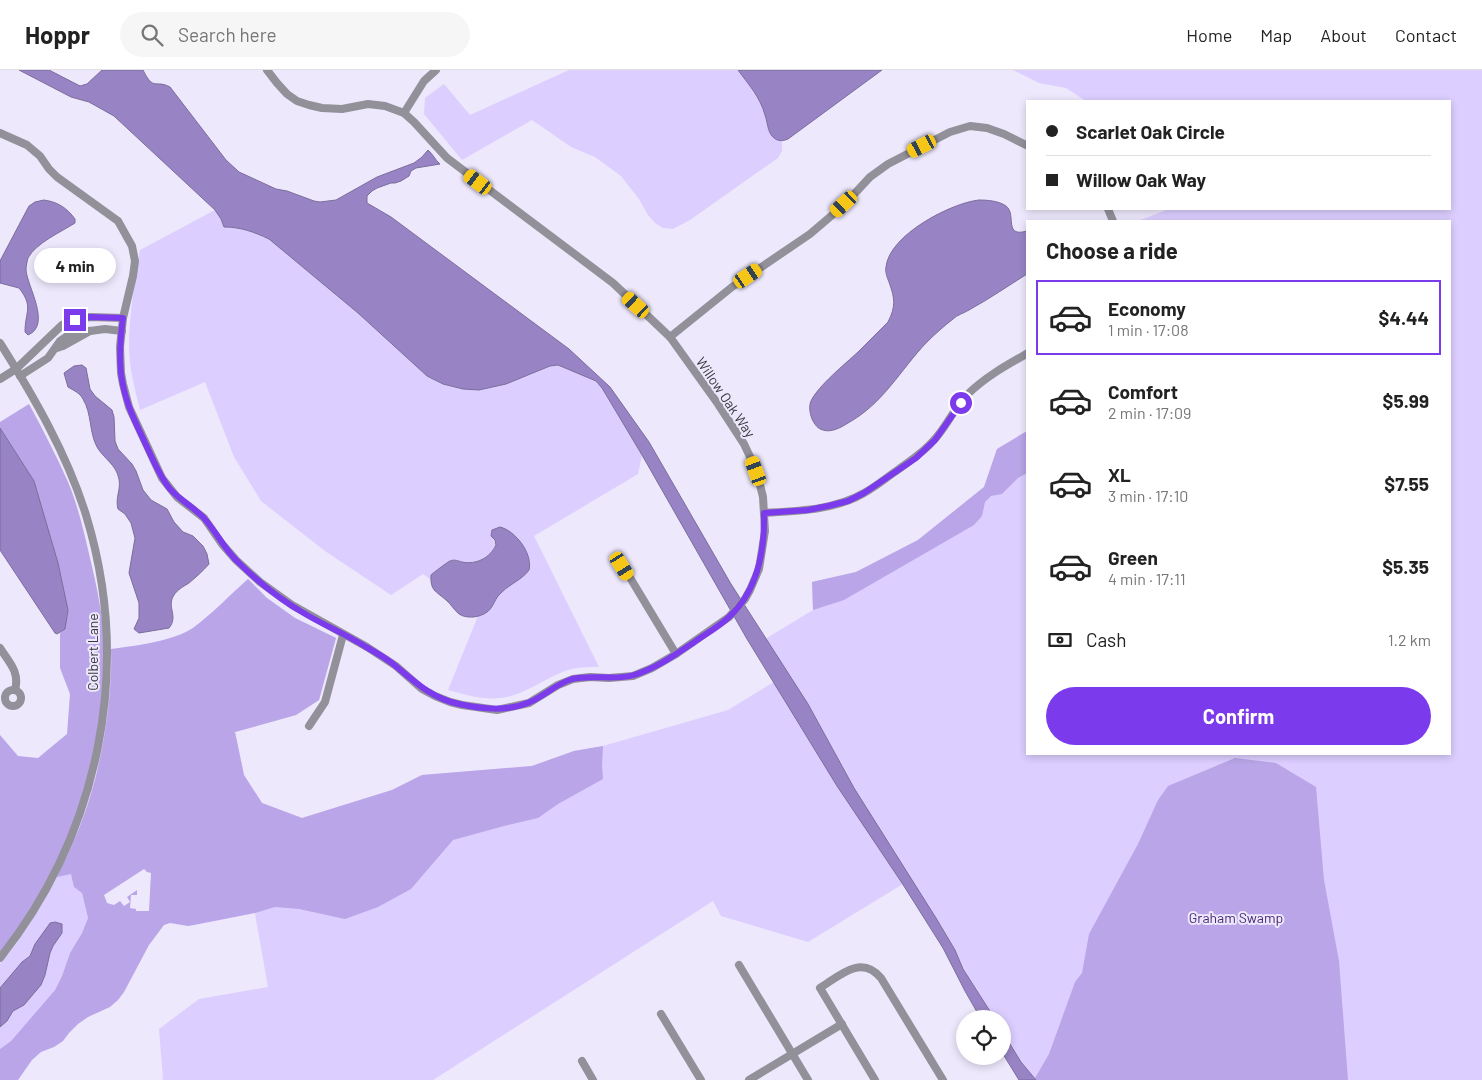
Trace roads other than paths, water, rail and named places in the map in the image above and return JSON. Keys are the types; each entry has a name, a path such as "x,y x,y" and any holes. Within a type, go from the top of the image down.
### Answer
{"street":[{"name":"Willow Oak Way","path":"0,133 28,146 40,156 49,169 58,177 118,221 132,246 135,260 134,276 123,318 120,360 122,384 133,418 167,486 204,518 228,552 246,570 292,605 367,647 396,666 422,688 435,696 462,705 497,710 529,703 558,685 573,679 632,676 652,668 676,654 729,617 745,599 759,569 765,531 759,481 744,444 670,337 613,284 447,158 404,113 377,105 362,104 342,109 309,105 287,94 267,70"},
{"path":"404,113 424,81 436,70"},
{"path":"670,337 732,287 810,234 870,178 888,164 950,132 970,126 987,128 1026,145"},
{"path":"0,379 25,362 62,325 90,317 123,318"},
{"path":"20,376 48,358 57,348 90,331 105,329 122,331"},
{"name":"Colbert Lane","path":"0,343 57,443 86,515 96,554 102,589 107,660 101,731 91,777 80,814 45,893 0,958"},
{"path":"764,513 808,510 848,501 864,493 916,458 935,440 968,394 1000,369 1026,354"},
{"path":"622,566 676,654"},
{"path":"309,726 325,702 343,635"},
{"path":"0,648 16,674 15,690"},
{"path":"739,965 808,1080"},
{"path":"876,1080 820,988 853,968 862,966 874,970 885,983 943,1080"},
{"path":"661,1014 701,1080"},
{"path":"750,1080 842,1024"},
{"path":"582,1061 593,1080"}],"park label":[{"name":"Graham Swamp","path":"1236,917"}]}
